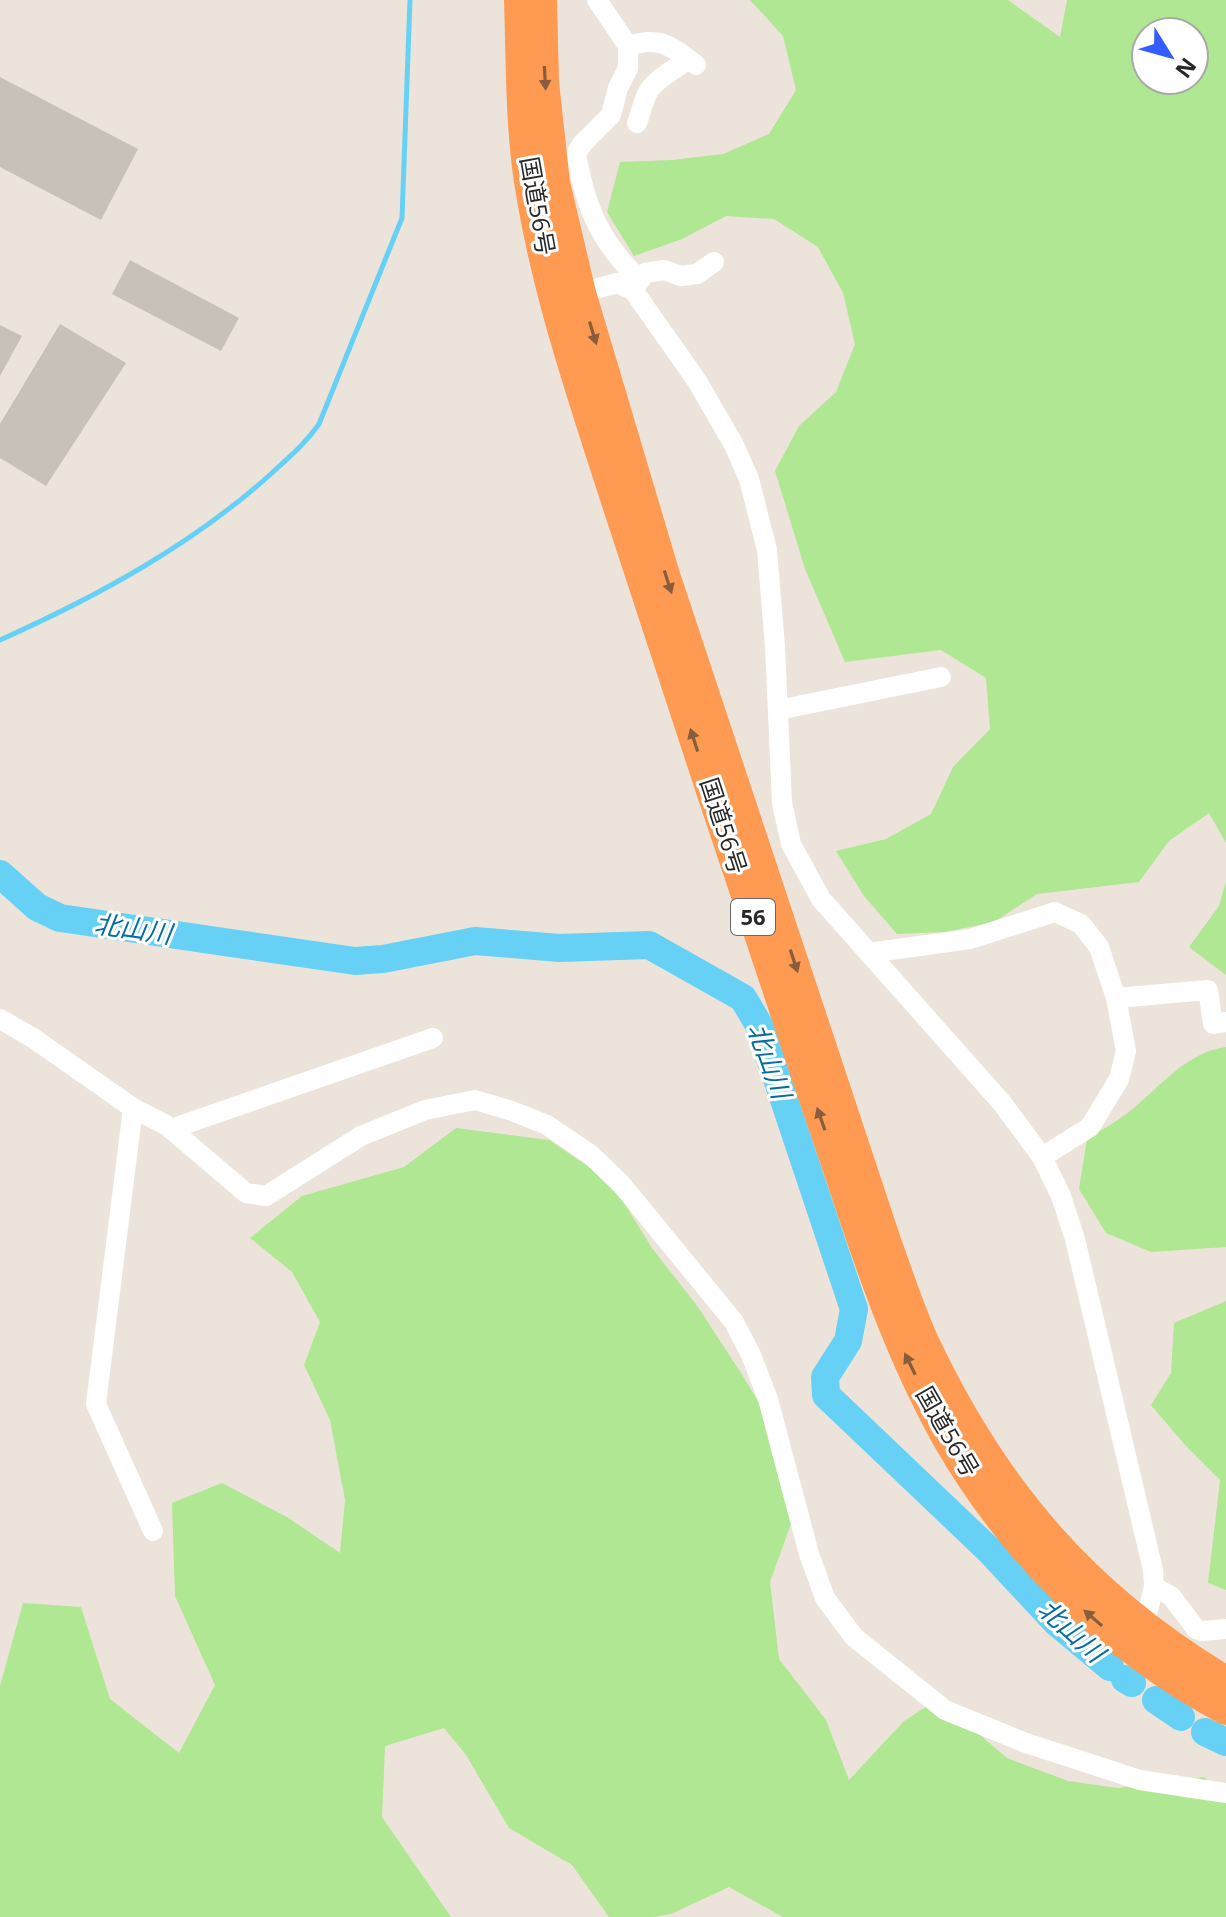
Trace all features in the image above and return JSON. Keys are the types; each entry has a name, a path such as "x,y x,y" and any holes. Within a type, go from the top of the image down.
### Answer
{"highway":[{"name":"国道56号","path":"519,0 521,94 529,180 564,338 746,855"},
{"name":"国道56号","path":"542,0 544,82 555,183 581,293 861,1241 906,1357 949,1441 995,1512 1073,1600 1139,1639 1226,1681"},
{"name":"国道56号","path":"1139,1639 1158,1670 1226,1710"}],"street":[{"path":"597,0 628,46 628,68 618,88 611,115 576,154 583,190 597,228 697,381 734,445 749,479 767,550 782,803 791,844 821,899 1002,1103 1042,1157 1061,1196 1075,1239 1141,1518 1154,1587 1139,1639"},
{"path":"628,46 642,41 660,41 693,63 662,77 649,91 637,123"},
{"path":"636,285 645,273 664,270 681,276 697,274 714,262"},
{"path":"581,293 617,283 636,285"},
{"path":"778,710 941,677"},
{"path":"746,855 791,844"},
{"path":"869,953 970,939 1055,912 1081,924 1099,947 1116,998 1126,1051 1119,1079 1090,1127 1042,1157"},
{"path":"1116,998 1208,990 1213,1024 1226,1022"},
{"path":"0,1019 33,1038 133,1108 171,1129 246,1193 266,1196 361,1136 425,1110 475,1100 547,1125 591,1155 622,1185 734,1322 768,1399 809,1554 825,1598 854,1637 945,1710 1026,1743 1140,1780 1226,1793"},
{"path":"171,1129 433,1038"},
{"path":"133,1108 96,1404 153,1531"},
{"path":"1154,1587 1171,1596 1196,1629 1226,1629"}],"green space":[{"path":"750,0 1008,0 1060,37 1067,0 1226,0 1226,843 1209,813 1169,841 1139,882 1037,894 994,922 946,932 897,934 864,896 836,851 886,839 931,814 953,767 990,729 986,678 941,650 845,662 805,569 775,471 799,426 836,392 855,344 843,293 818,247 774,219 726,216 682,239 634,256 607,212 620,162 723,154 769,134 796,90 783,36"},
{"path":"1226,881 1226,975 1189,947 1219,906"},
{"path":"1226,1047 1226,1247 1151,1252 1106,1233 1079,1189 1087,1139 1129,1112 1186,1063 1212,1050"},
{"path":"456,1128 549,1140 611,1182 652,1248 698,1307 775,1429 796,1510 770,1582 779,1659 826,1720 849,1780 904,1721 938,1699 1007,1758 1068,1781 1118,1788 1204,1777 1226,1798 1226,1917 783,1917 729,1887 671,1914 609,1917 572,1865 509,1828 466,1755 444,1728 385,1746 382,1817 451,1917 0,1917 0,1686 23,1603 81,1607 110,1699 179,1753 215,1685 175,1596 172,1503 222,1483 287,1517 340,1553 345,1500 330,1420 304,1365 320,1322 292,1272 250,1238 302,1196 404,1167"},
{"path":"1226,1301 1226,1590 1208,1583 1220,1480 1151,1405 1171,1373 1174,1323"}],"building":[{"path":"0,77 138,149 101,220 0,167"},
{"path":"130,260 239,318 221,351 112,294"},
{"path":"60,324 126,363 46,486 0,458 0,424"},
{"path":"0,325 22,336 0,376"}],"waterway":[{"path":"0,640 108,587 177,546 272,473 319,424 402,218 410,0"},
{"name":"北山川","path":"0,874 37,907 60,918 355,961 383,959 475,941 560,948 649,945 743,998 759,1025 854,1309 848,1341 825,1377 826,1395 989,1550 1056,1622 1110,1667"},
{"name":"北山川","path":"1125,1679 1132,1683"},
{"name":"北山川","path":"1156,1700 1181,1717"},
{"name":"北山川","path":"1205,1732 1226,1742"}]}
